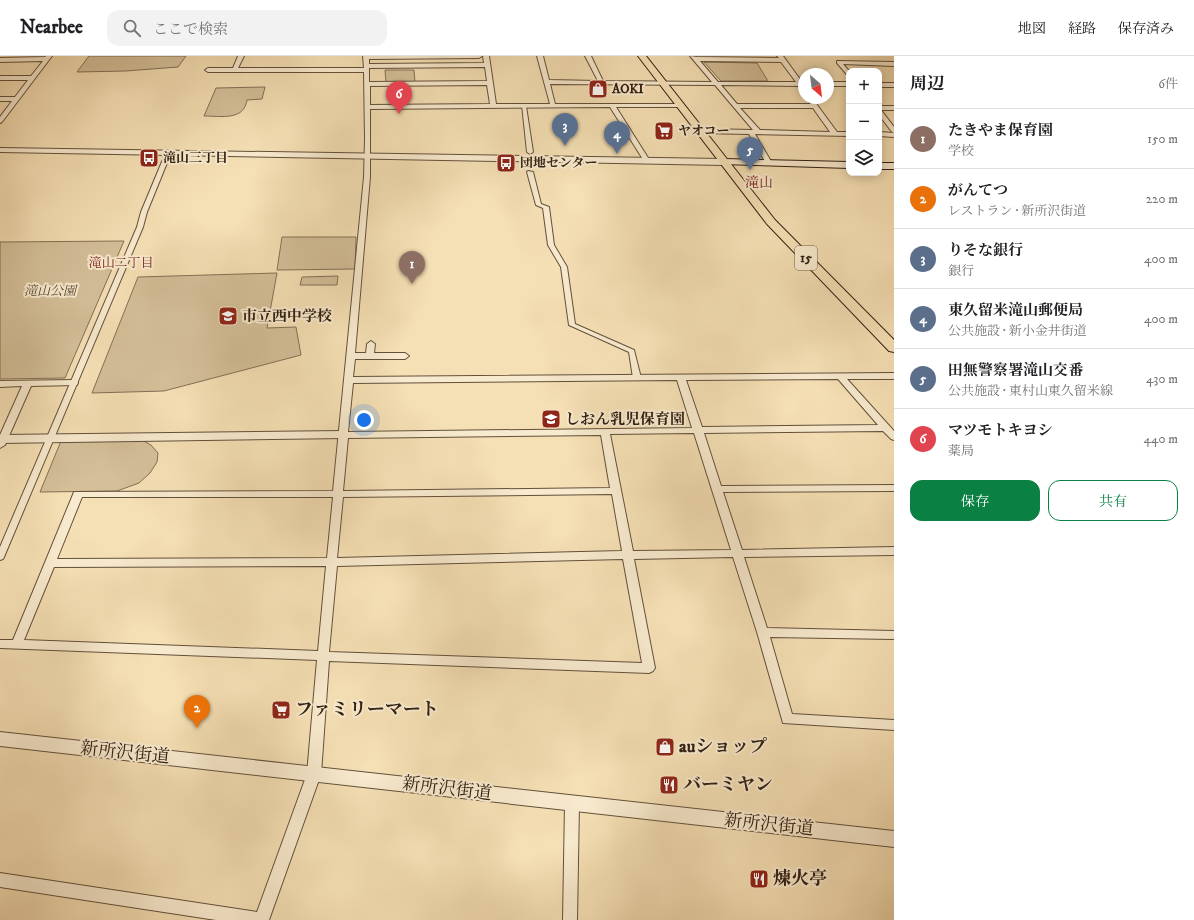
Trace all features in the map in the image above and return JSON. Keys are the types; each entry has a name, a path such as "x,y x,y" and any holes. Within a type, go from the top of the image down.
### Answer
{"main road":[{"name":"15","path":"642,56 771,222 894,348"},
{"path":"724,162 846,165"},
{"path":"882,166 894,166"}],"street":[{"path":"235,70 241,56"},
{"path":"0,880 261,920 314,774 323,657 350,380 369,156 366,57 479,56"},
{"path":"486,56 493,106"},
{"path":"540,56 553,106"},
{"path":"588,56 601,82"},
{"path":"694,57 781,58 798,78"},
{"path":"694,57 755,132 770,163"},
{"path":"0,60 48,58"},
{"path":"0,120 48,58"},
{"path":"846,71 839,62 894,64"},
{"path":"208,70 487,65"},
{"path":"0,78 33,78"},
{"path":"546,82 798,83"},
{"path":"367,84 490,83"},
{"path":"834,84 846,84"},
{"path":"882,85 894,85"},
{"path":"0,99 17,99"},
{"path":"368,107 680,105"},
{"path":"524,106 530,152"},
{"path":"612,106 647,161"},
{"path":"735,106 815,106 835,134"},
{"path":"882,108 894,108"},
{"path":"882,115 894,130"},
{"path":"700,131 846,134"},
{"path":"882,134 894,134"},
{"path":"0,150 724,162"},
{"path":"0,557 140,227 144,212 168,153"},
{"path":"530,172 538,205 546,207 551,245 564,267 572,325 632,351 637,378"},
{"path":"370,344 370,356"},
{"path":"352,356 405,356"},
{"path":"840,376 894,437"},
{"path":"350,380 894,376"},
{"path":"681,378 775,668 787,719 894,725"},
{"path":"0,384 74,383"},
{"path":"28,384 1,441 50,438 886,428"},
{"path":"0,644 649,668 605,432"},
{"path":"717,489 894,488"},
{"path":"17,644 78,494 616,492"},
{"path":"50,563 333,562 628,555 894,551"},
{"path":"763,632 894,635"},
{"name":"新所沢街道","path":"0,739 572,804 894,838"},
{"path":"570,920 572,804"}],"green space":[{"path":"89,56 186,56 178,67 126,71 77,72"},
{"path":"704,62 757,63 768,81 721,81"},
{"path":"385,70 414,70 415,82 386,83"},
{"path":"265,87 262,99 247,100 245,107 237,114 231,116 204,116 216,88"},
{"path":"282,237 356,237 355,269 277,270"},
{"name":"滝山公園","path":"124,241 65,378 0,379 0,242"},
{"path":"277,273 267,328 296,327 301,355 164,391 92,393 138,277"},
{"path":"338,276 337,285 300,285 302,277"},
{"path":"140,439 151,445 158,453 157,462 150,473 139,483 117,491 40,492 61,441"}],"place":[{"name":"AOKI","path":"598,89"},
{"name":"マツモトキヨシ","path":"399,114"},
{"name":"ヤオコー","path":"664,131"},
{"name":"りそな銀行","path":"565,146"},
{"name":"東久留米滝山郵便局","path":"617,154"},
{"name":"滝山三丁目","path":"149,158"},
{"name":"団地センター","path":"506,163"},
{"name":"田無警察署滝山交番","path":"750,170"},
{"name":"たきやま保育園","path":"412,284"},
{"name":"市立西中学校","path":"228,316"},
{"name":"しおん乳児保育園","path":"551,419"},
{"name":"ファミリーマート","path":"281,710"},
{"name":"がんてつ","path":"197,728"},
{"name":"auショップ","path":"665,747"},
{"name":"バーミヤン","path":"669,785"},
{"name":"煉火亭","path":"759,879"}],"district":[{"name":"滝山","path":"759,183"},
{"name":"滝山二丁目","path":"121,263"}]}
